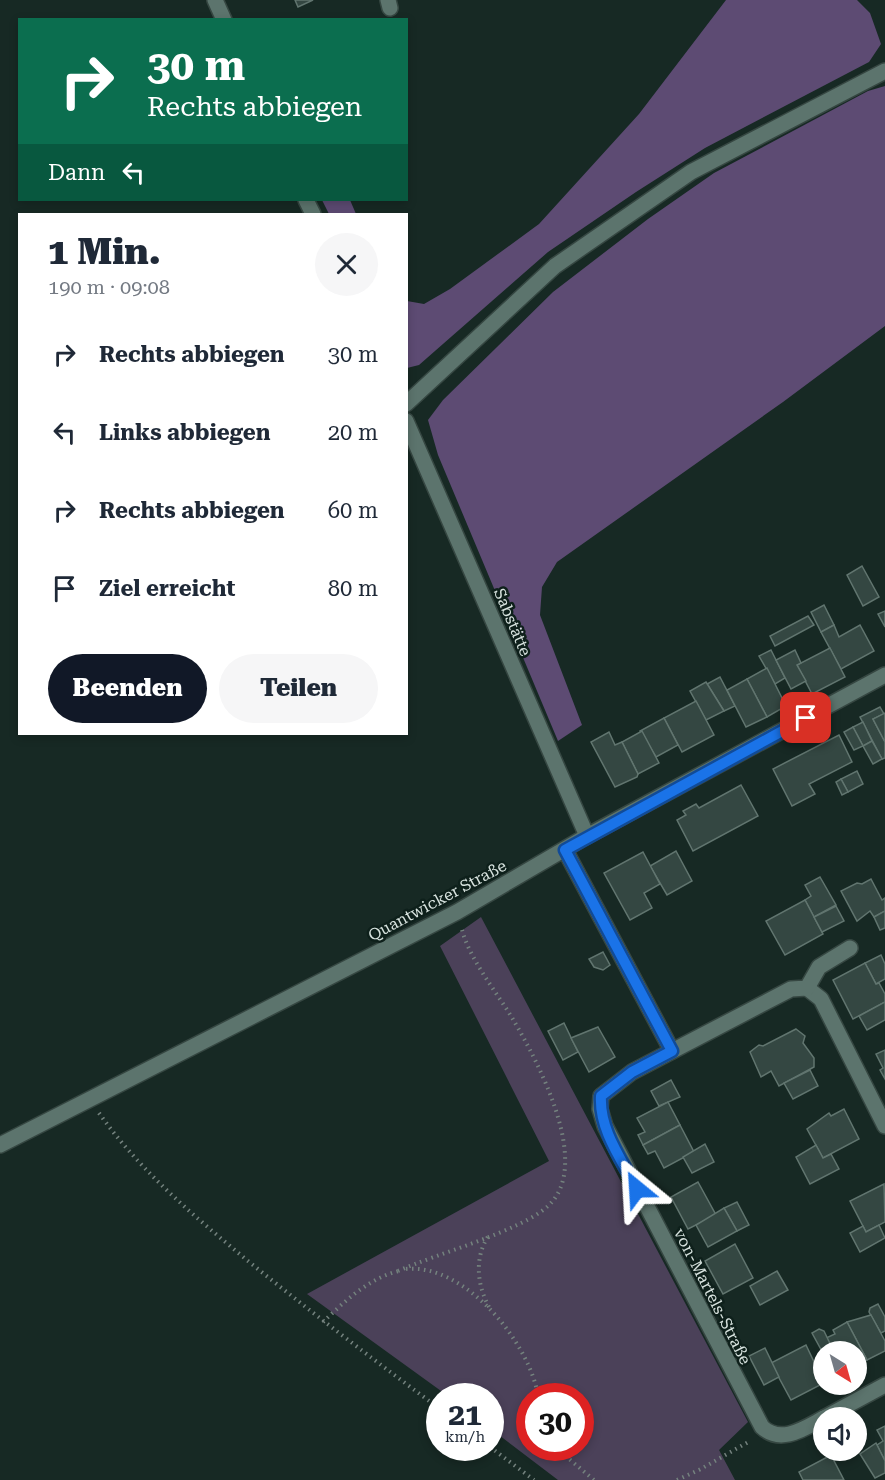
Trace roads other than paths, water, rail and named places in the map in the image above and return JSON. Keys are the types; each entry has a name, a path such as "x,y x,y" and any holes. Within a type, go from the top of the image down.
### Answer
{"street":[{"path":"215,0 223,18"},
{"path":"408,402 555,266 691,172 885,71"},
{"name":"Sabstätte","path":"408,426 587,836"},
{"name":"Quantwicker Straße","path":"0,1145 457,912 587,836 885,675"},
{"path":"565,850 672,1051"},
{"path":"850,948 819,968 807,988 820,999 885,1126"},
{"name":"von-Martels-Straße","path":"807,988 791,989 632,1072 601,1096 600,1108 605,1126 757,1419 766,1431 774,1435 792,1434 813,1424"},
{"path":"844,1407 885,1385"}]}
